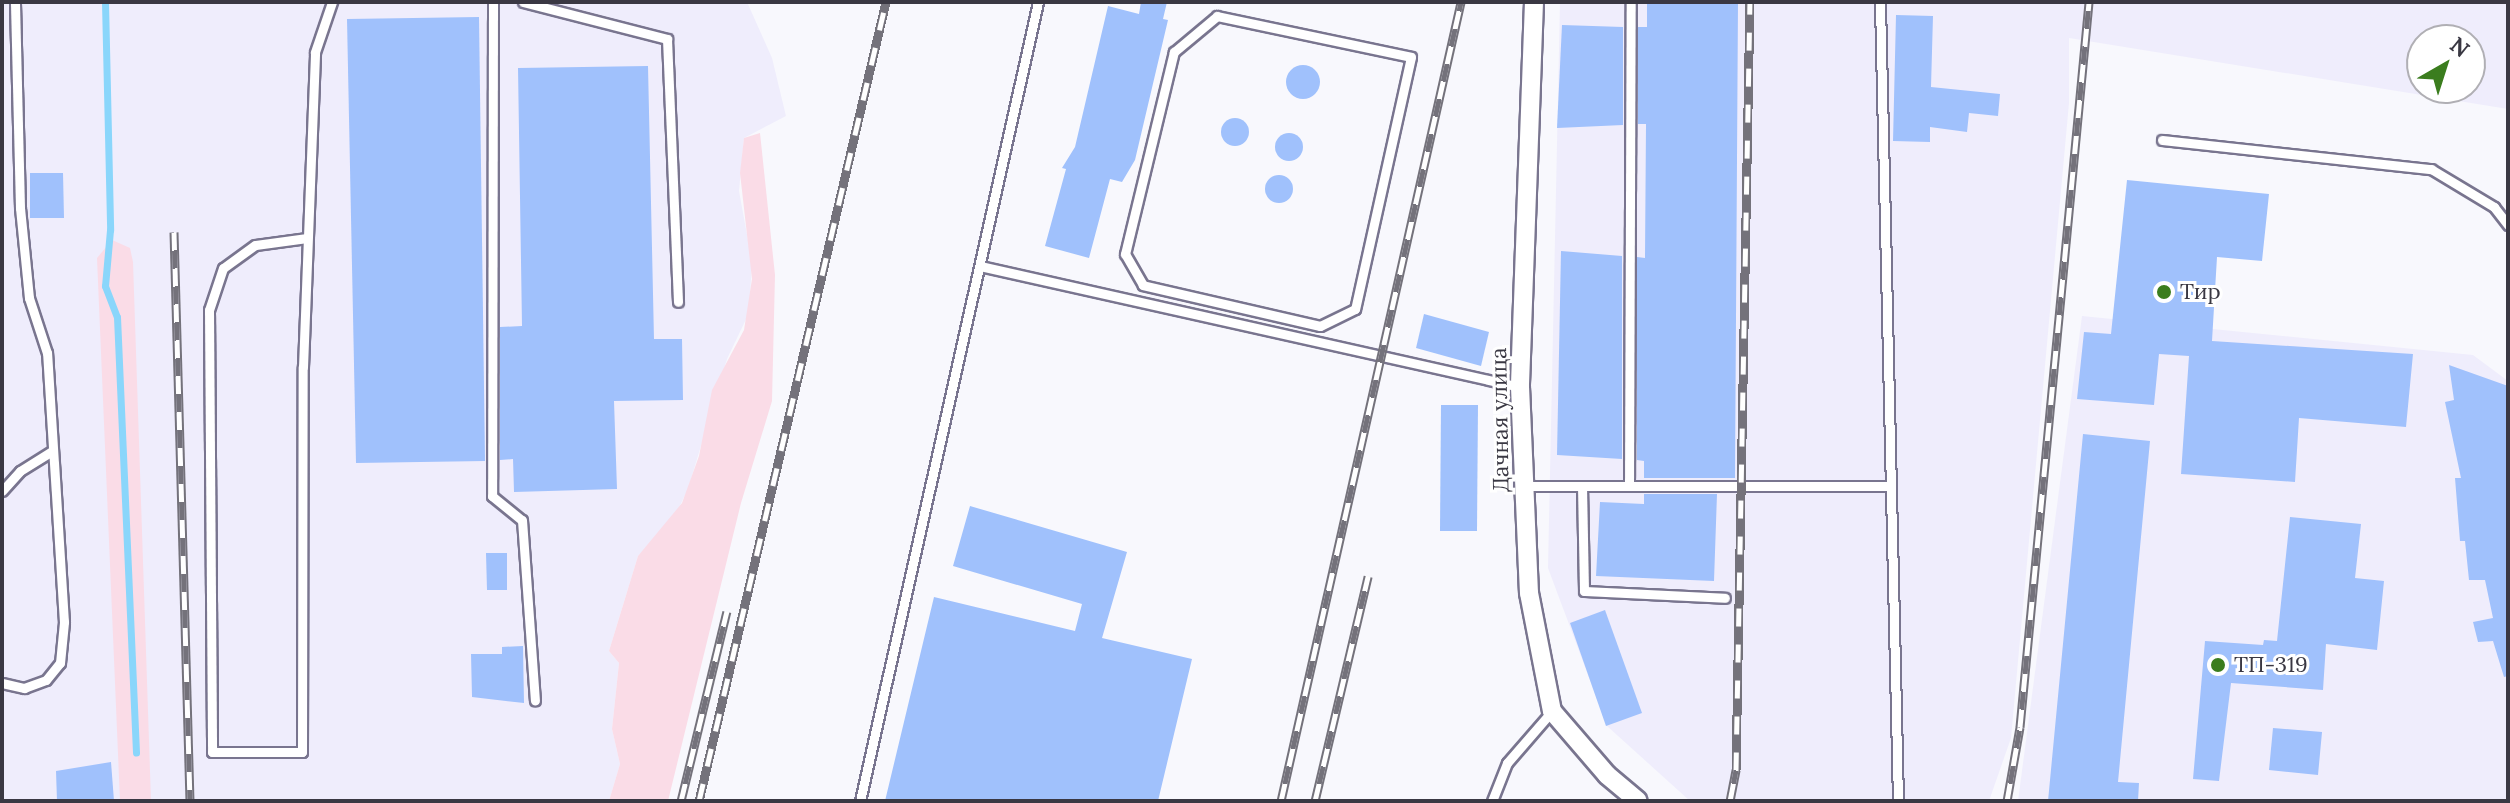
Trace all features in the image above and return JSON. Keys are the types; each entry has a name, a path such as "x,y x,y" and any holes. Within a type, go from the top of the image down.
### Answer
{"street":[{"name":"Дачная улица","path":"1534,2 1520,387 1529,593 1552,711 1607,775 1638,801"}],"lane":[{"path":"2,683 24,688 46,680 60,663 64,622 47,353 29,298 20,208 15,2"},
{"path":"307,238 255,245 223,268 209,310 212,752 302,752 307,238 315,52 332,2"},
{"path":"493,2 492,496 522,520 535,701"},
{"path":"523,2 667,39 678,302"},
{"path":"860,801 1038,2"},
{"path":"1629,486 1631,2"},
{"path":"1880,2 1898,801"},
{"path":"1217,16 1411,57 1355,309 1320,326 1143,285 1125,254 1174,52 1217,16"},
{"path":"2162,140 2431,169 2494,207 2508,225"},
{"path":"980,266 1520,387"},
{"path":"2,491 20,471 53,450"},
{"path":"1524,486 1890,486"},
{"path":"1582,486 1584,591 1725,598"},
{"path":"1492,801 1507,763 1552,711"}],"shaded area":[{"path":"2,2 747,2 772,58 786,116 744,138 739,191 752,262 749,313 727,359 688,489 674,518 638,556 609,651 619,663 612,729 620,764 609,801 2,801"},
{"path":"1560,2 2508,2 2508,109 2477,104 2486,104 2486,24 2406,24 2406,93 2069,38 2069,103 2011,738 1989,801 1690,801 1607,726 1548,568"},
{"path":"760,133 775,275 772,401 741,503 668,801 609,801 620,764 612,729 619,663 609,651 638,556 682,503 699,456 712,390 744,330 752,279 740,173 744,138"},
{"path":"112,240 130,248 133,262 151,801 120,801 97,258"},
{"path":"2082,316 2473,355 2508,381 2508,801 2018,801"}],"building":[{"path":"1141,2 1167,2 1163,19 1168,20 1135,160 1122,182 1110,179 1089,258 1045,246 1066,169 1062,168 1075,147 1108,6 1139,14"},
{"path":"1647,2 1738,2 1735,478 1644,478 1644,461 1637,460 1637,257 1645,258 1646,124 1638,124 1638,27 1647,27"},
{"path":"1896,15 1933,16 1931,87 2000,94 1998,116 1969,113 1967,132 1930,127 1930,142 1893,141"},
{"path":"479,17 485,461 356,463 347,19"},
{"path":"1562,25 1623,27 1623,125 1557,128"},
{"path":"1303,65 1315,70 1320,82 1315,94 1303,99 1291,94 1286,82 1291,70"},
{"path":"648,66 654,339 682,339 683,400 614,401 617,489 514,492 513,459 500,460 500,327 522,326 518,68"},
{"path":"1235,118 1245,122 1249,132 1245,142 1235,146 1225,142 1221,132 1225,122"},
{"path":"1289,133 1299,137 1303,147 1299,157 1289,161 1279,157 1275,147 1279,137"},
{"path":"30,173 63,173 64,218 30,218"},
{"path":"1279,175 1289,179 1293,189 1289,199 1279,203 1269,199 1265,189 1269,179"},
{"path":"2127,180 2269,194 2262,261 2217,257 2212,341 2413,354 2406,427 2299,418 2295,482 2181,474 2189,356 2159,354 2154,405 2077,399 2084,332 2111,334"},
{"path":"1561,251 1622,256 1622,459 1557,455"},
{"path":"1424,314 1489,332 1481,366 1416,348"},
{"path":"2449,365 2508,386 2508,676 2504,677 2493,641 2478,642 2473,622 2493,618 2485,580 2469,580 2465,541 2460,541 2455,478 2461,478 2445,402 2454,400"},
{"path":"1441,405 1478,405 1477,531 1440,531"},
{"path":"2083,434 2150,441 2118,782 2139,783 2138,801 2048,801"},
{"path":"1644,494 1717,494 1714,581 1596,576 1600,502 1644,504"},
{"path":"970,506 1127,552 1102,638 1192,659 1158,801 885,801 934,597 1075,631 1082,604 953,566"},
{"path":"2290,517 2361,524 2355,578 2384,581 2377,650 2326,644 2323,690 2231,683 2219,781 2193,779 2205,641 2263,645 2264,640 2277,641"},
{"path":"486,553 507,553 507,590 487,590"},
{"path":"1605,610 1642,713 1606,726 1570,623"},
{"path":"523,646 524,703 472,697 471,654 502,654 502,647"},
{"path":"2273,728 2322,732 2318,775 2269,770"},
{"path":"111,762 114,801 57,801 56,771"}],"waterway":[{"path":"105,2 110,230 105,286 117,317 136,753"}],"railway":[{"path":"699,801 886,2"},
{"path":"1281,801 1461,2"},
{"path":"1730,801 1736,770 1750,2"},
{"path":"2007,801 2020,727 2089,2"},
{"path":"174,232 190,801"},
{"path":"1315,801 1368,576"},
{"path":"681,801 727,611"}],"place":[{"name":"Тир","path":"2164,292"},
{"name":"ТП-319","path":"2218,665"}]}
